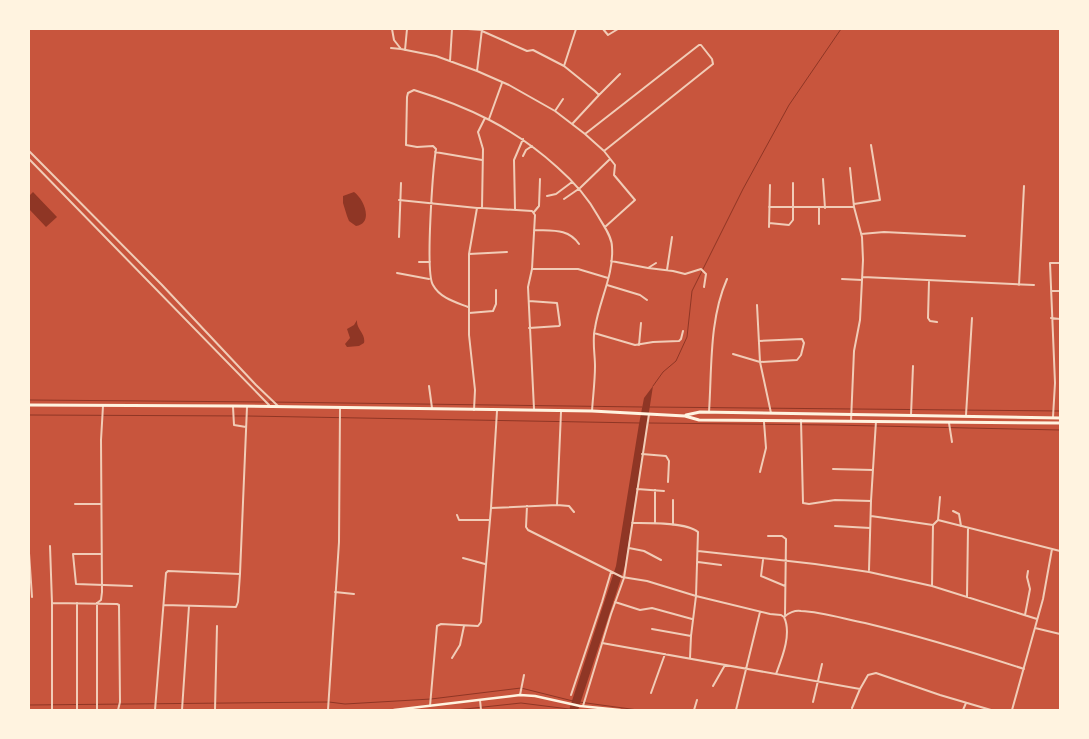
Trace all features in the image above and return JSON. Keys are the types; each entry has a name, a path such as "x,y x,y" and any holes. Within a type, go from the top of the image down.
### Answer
{"highway":[{"path":"29,405 234,406 592,412 685,416 699,420 949,421 1060,424"},
{"path":"685,416 709,412 1060,418"},
{"path":"1054,417 1055,423"}],"main road":[{"path":"394,710 417,709 520,695 535,696 581,706 620,710"},
{"path":"581,706 582,710"}],"street":[{"path":"392,29 394,40 401,49"},
{"path":"405,50 407,29"},
{"path":"450,61 452,29"},
{"path":"468,29 482,30 527,51 533,50 564,66 599,95"},
{"path":"564,66 576,29"},
{"path":"603,29 608,35 618,29"},
{"path":"477,71 482,30"},
{"path":"585,134 699,45 702,45 712,59 713,64 604,151"},
{"path":"391,48 450,61 477,71 555,111 573,123 604,151 616,167 613,171 614,175 634,200 605,227"},
{"path":"573,123 620,74"},
{"path":"489,119 502,83"},
{"path":"468,307 443,296 437,291 430,279 436,148 406,145 407,97 411,90 450,101 486,117 523,139 580,188 605,227 612,243 611,261 609,278 594,333 595,367 592,412"},
{"path":"555,111 564,99"},
{"path":"482,208 483,149 478,132 486,117"},
{"path":"515,210 514,160 523,139"},
{"path":"769,207 825,208 854,206 880,200 871,145"},
{"path":"523,156 526,150 532,146"},
{"path":"29,151 162,285 279,408"},
{"path":"435,152 483,160"},
{"path":"29,159 103,237 268,403 269,408"},
{"path":"564,199 580,188 610,159"},
{"path":"850,168 854,206 862,234 863,278 860,320 854,352 852,421"},
{"path":"823,178 825,208"},
{"path":"534,412 528,287 532,269 534,212 539,206 540,179"},
{"path":"547,196 556,194 572,182"},
{"path":"399,237 400,183"},
{"path":"769,223 792,223 793,183"},
{"path":"769,227 770,185"},
{"path":"1019,285 1024,186"},
{"path":"399,200 534,212"},
{"path":"474,410 475,390 468,307 469,254 477,208"},
{"path":"819,224 820,208"},
{"path":"534,230 566,232 575,238 579,244"},
{"path":"862,234 884,232 965,236"},
{"path":"668,270 672,237"},
{"path":"469,254 507,252"},
{"path":"611,261 685,274 702,270 706,274 704,287"},
{"path":"418,262 430,262"},
{"path":"648,268 656,263"},
{"path":"1054,417 1055,383 1050,263 1060,263"},
{"path":"532,269 578,269 609,278"},
{"path":"397,273 430,279"},
{"path":"842,279 863,278 1034,286"},
{"path":"709,412 717,310 726,279"},
{"path":"929,281 928,318 930,321 937,322"},
{"path":"606,285 640,296 646,300"},
{"path":"469,313 493,312 496,304 496,290"},
{"path":"1051,291 1060,291"},
{"path":"528,301 557,303 560,325 529,328"},
{"path":"757,305 760,362 771,413"},
{"path":"966,415 972,318"},
{"path":"1051,318 1060,318"},
{"path":"639,345 641,323"},
{"path":"594,333 639,345 653,342 679,342 683,332"},
{"path":"733,354 760,362 797,360 801,355 804,342 802,339 759,341"},
{"path":"911,415 913,366"},
{"path":"429,386 432,410"},
{"path":"97,710 97,603 102,597 102,406"},
{"path":"234,406 234,425 246,426"},
{"path":"164,605 236,607 240,574 247,407"},
{"path":"328,710 339,523 340,409"},
{"path":"430,706 436,627 441,624 478,626 481,622 498,411"},
{"path":"557,505 562,412"},
{"path":"581,706 623,577 650,414"},
{"path":"760,472 766,448 764,419"},
{"path":"801,420 803,503 809,504 835,500 871,501"},
{"path":"869,572 876,421"},
{"path":"949,421 952,442"},
{"path":"642,454 666,456 669,461 668,482"},
{"path":"833,469 873,470"},
{"path":"637,489 664,491"},
{"path":"655,490 655,523"},
{"path":"871,516 932,525 938,520 940,496"},
{"path":"673,500 673,526"},
{"path":"75,504 102,504"},
{"path":"491,508 557,505 569,506 574,512"},
{"path":"527,506 526,527 528,530 623,577 760,612 785,616 800,610 832,616 918,637 1024,669"},
{"path":"953,511 959,514 961,526"},
{"path":"457,515 459,520 489,520"},
{"path":"938,520 1060,551"},
{"path":"632,523 655,523 696,530 699,536 690,658"},
{"path":"932,525 932,586"},
{"path":"835,526 870,528"},
{"path":"967,597 968,528"},
{"path":"768,536 782,536 785,538 786,621 784,649 776,674"},
{"path":"50,546 52,710"},
{"path":"629,548 644,551 661,560"},
{"path":"1012,710 1045,590 1052,549"},
{"path":"698,551 869,572 932,586 1037,619"},
{"path":"29,554 32,597"},
{"path":"102,554 75,554 72,556 76,584 132,586"},
{"path":"463,558 486,565"},
{"path":"763,558 761,576 786,586"},
{"path":"698,562 721,565"},
{"path":"1025,615 1030,589 1027,577 1028,571"},
{"path":"155,710 165,579 168,572 240,574"},
{"path":"572,695 612,573"},
{"path":"336,592 354,594"},
{"path":"615,602 640,610 652,608 693,619"},
{"path":"52,603 97,603 117,604 120,606 120,702 118,710"},
{"path":"77,603 77,710"},
{"path":"182,710 190,606"},
{"path":"736,710 760,612"},
{"path":"452,658 460,645 464,625"},
{"path":"215,710 217,626"},
{"path":"1034,628 1060,634"},
{"path":"652,629 691,636"},
{"path":"602,643 860,688"},
{"path":"651,692 665,654"},
{"path":"813,702 822,664"},
{"path":"713,686 724,665"},
{"path":"852,708 860,688 868,675 876,673 991,710"},
{"path":"520,695 524,675"},
{"path":"480,700 481,710"},
{"path":"694,710 697,700"},
{"path":"963,710 966,703"}],"shaded area":[{"path":"33,192 57,217 46,227 29,209 29,196"},
{"path":"354,192 358,195 366,210 365,220 356,226 349,221 343,203 343,196"},
{"path":"357,320 364,337 364,343 359,346 347,347 345,344 350,338 347,329 354,325"},
{"path":"653,386 625,566 578,710 569,710 616,566 644,398"}],"waterway":[{"path":"653,386 663,372 676,361 687,337 692,291 743,189 789,105 841,29"},
{"path":"29,400 265,402"},
{"path":"269,402 642,407"},
{"path":"649,407 1060,411"},
{"path":"29,415 247,416 640,423"},
{"path":"649,423 1060,430"},
{"path":"29,705 329,702 345,704 431,699 521,688 573,701"},
{"path":"579,702 638,710"},
{"path":"456,710 521,703 569,709"},
{"path":"578,710 590,710"}]}
